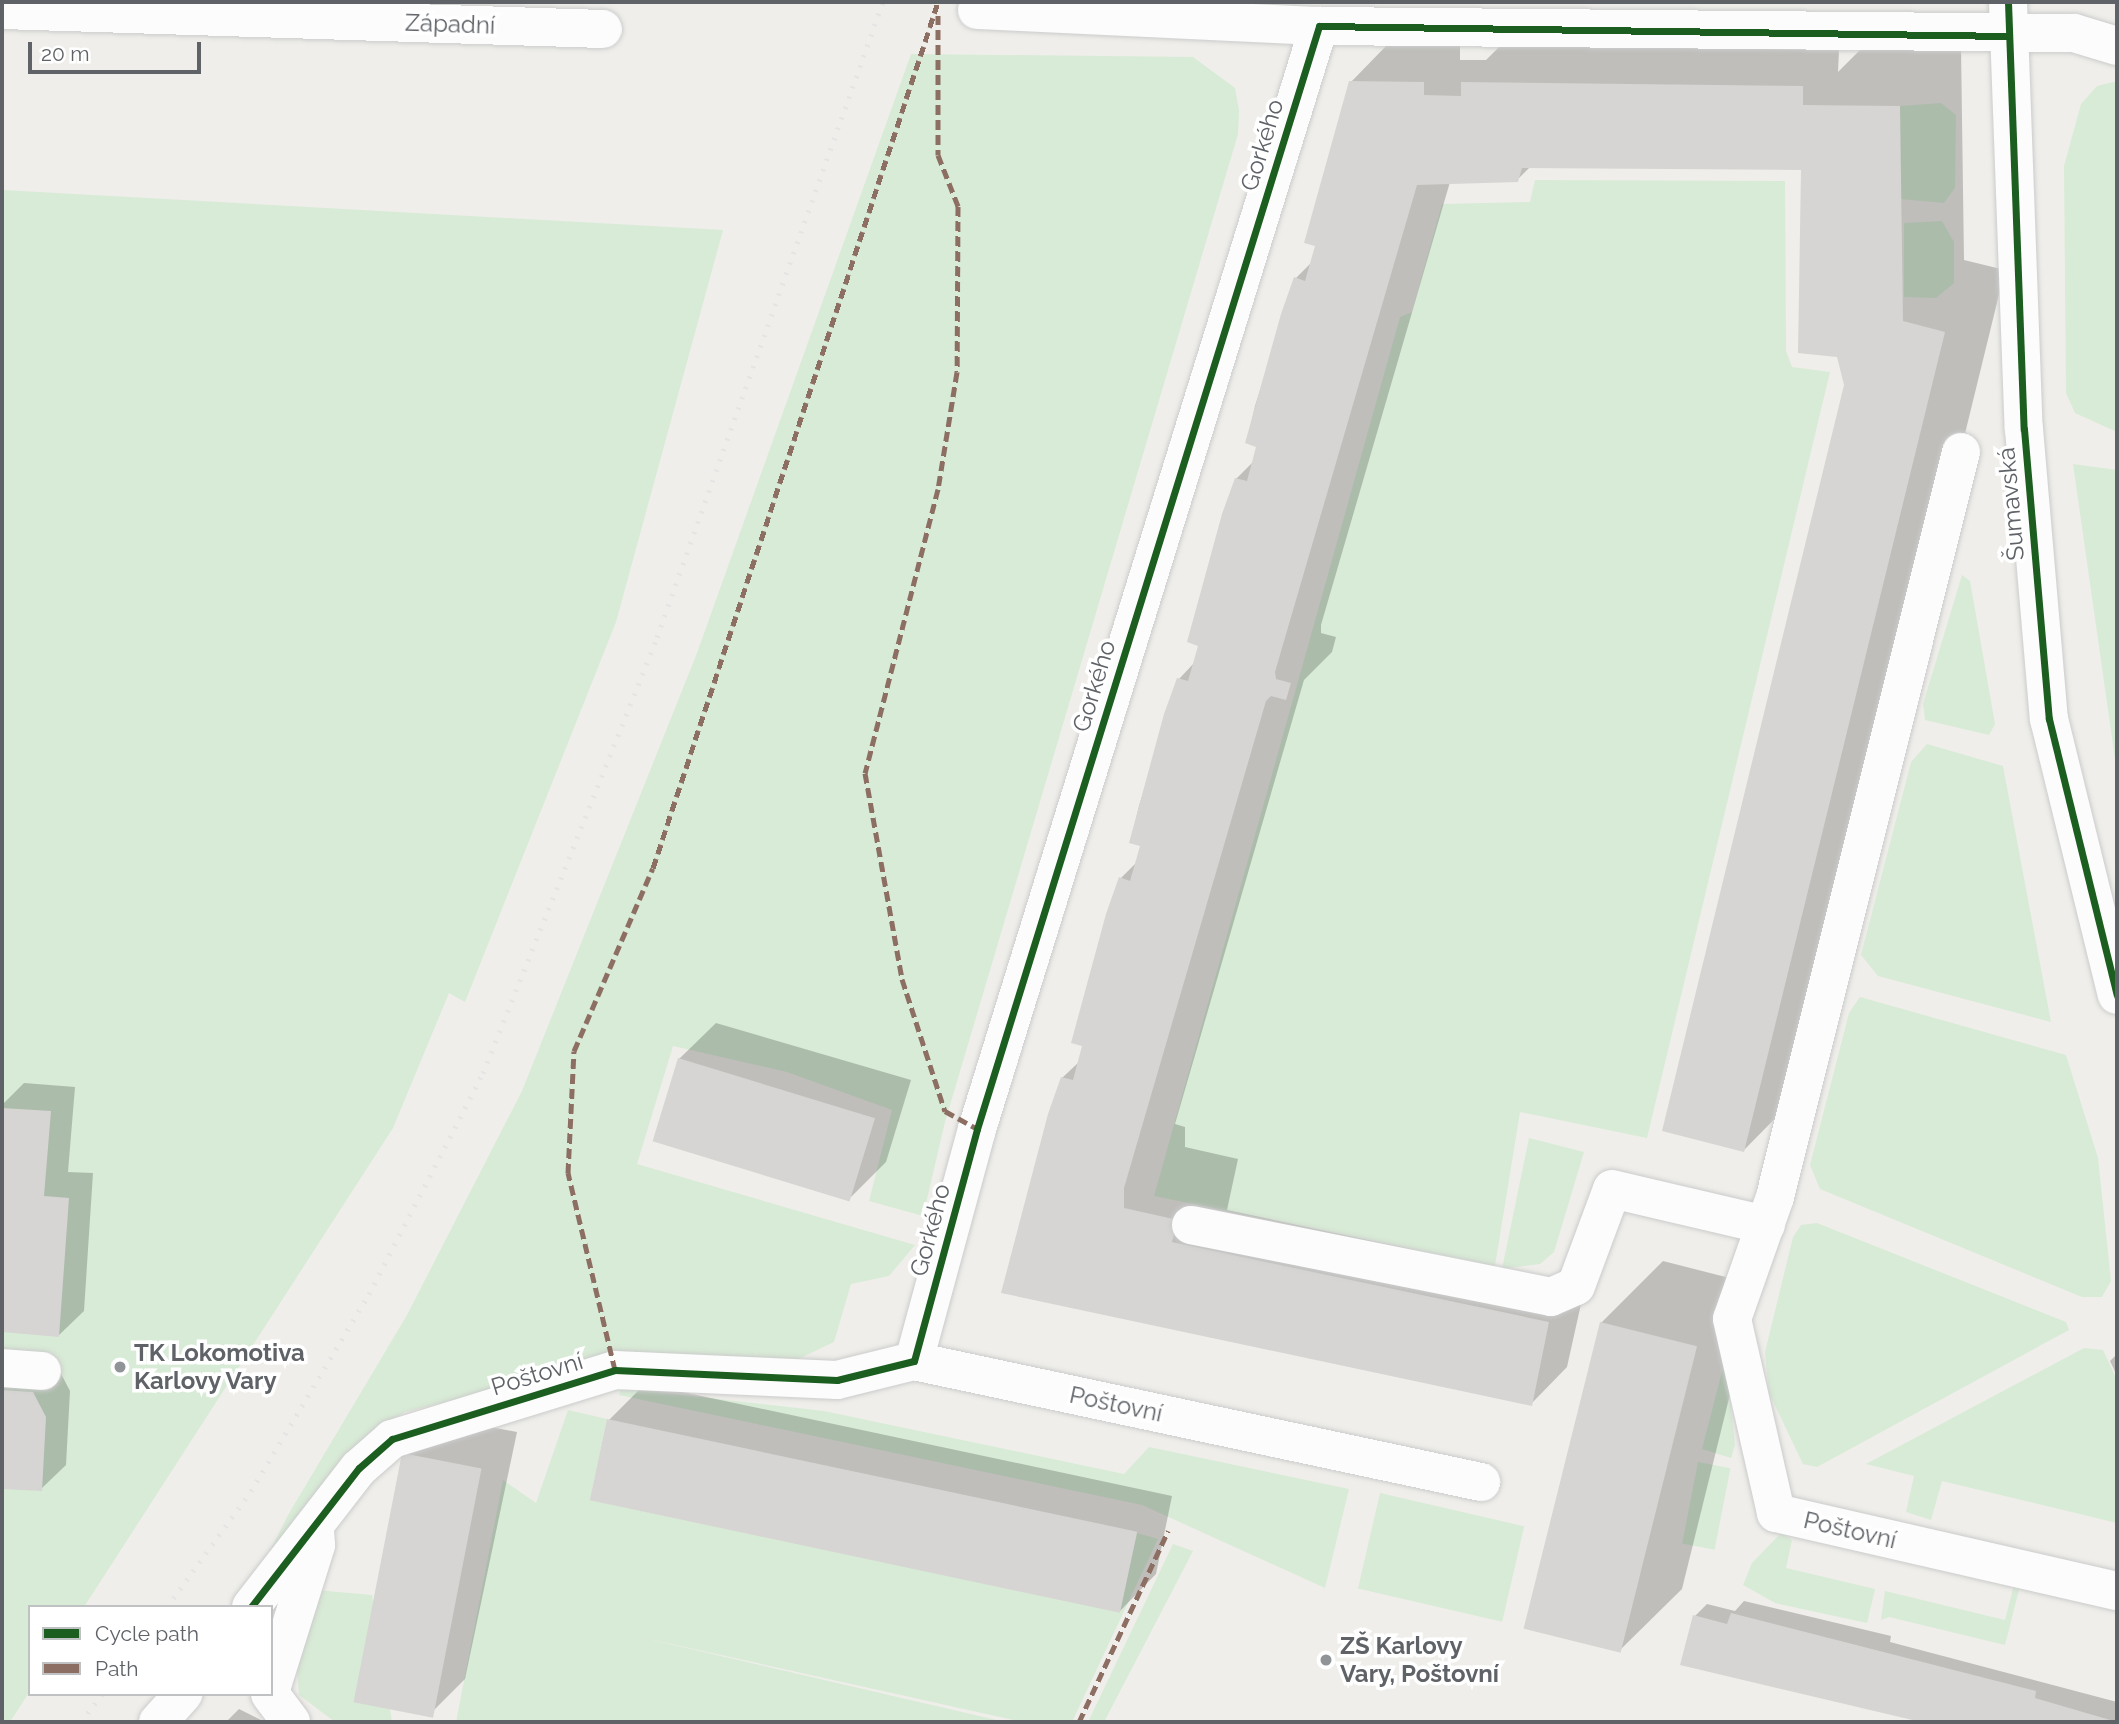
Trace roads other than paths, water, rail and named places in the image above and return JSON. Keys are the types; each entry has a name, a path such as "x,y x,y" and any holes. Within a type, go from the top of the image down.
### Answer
{"street":[{"name":"Západní","path":"2,10 604,29"},
{"path":"977,10 1319,26 2007,19 2074,33 2117,46"},
{"name":"Šumavská","path":"2007,19 2024,429 2049,719 2117,995"},
{"name":"Gorkého","path":"914,1361 981,1115 1319,26"},
{"path":"1191,1225 1551,1297 1576,1286 1612,1189 1766,1225 1961,452"},
{"name":"Poštovní","path":"1766,1225 1732,1319 1776,1513 2117,1591"},
{"name":"Poštovní","path":"253,1605 374,1451 392,1439 615,1370 837,1380 914,1361 1481,1482"},
{"path":"2,1367 42,1371"},
{"path":"273,1682 316,1545 315,1525"},
{"path":"158,1722 181,1696"},
{"path":"273,1696 291,1722"}],"railway":[{"path":"168,1605 251,1491 369,1294 483,1073 657,637 883,2"},
{"path":"81,1722 100,1696"}],"place":[{"name":"TK Lokomotiva Karlovy Vary","path":"120,1367"},
{"name":"ZŠ Karlovy Vary, Poštovní","path":"1326,1660"}]}
